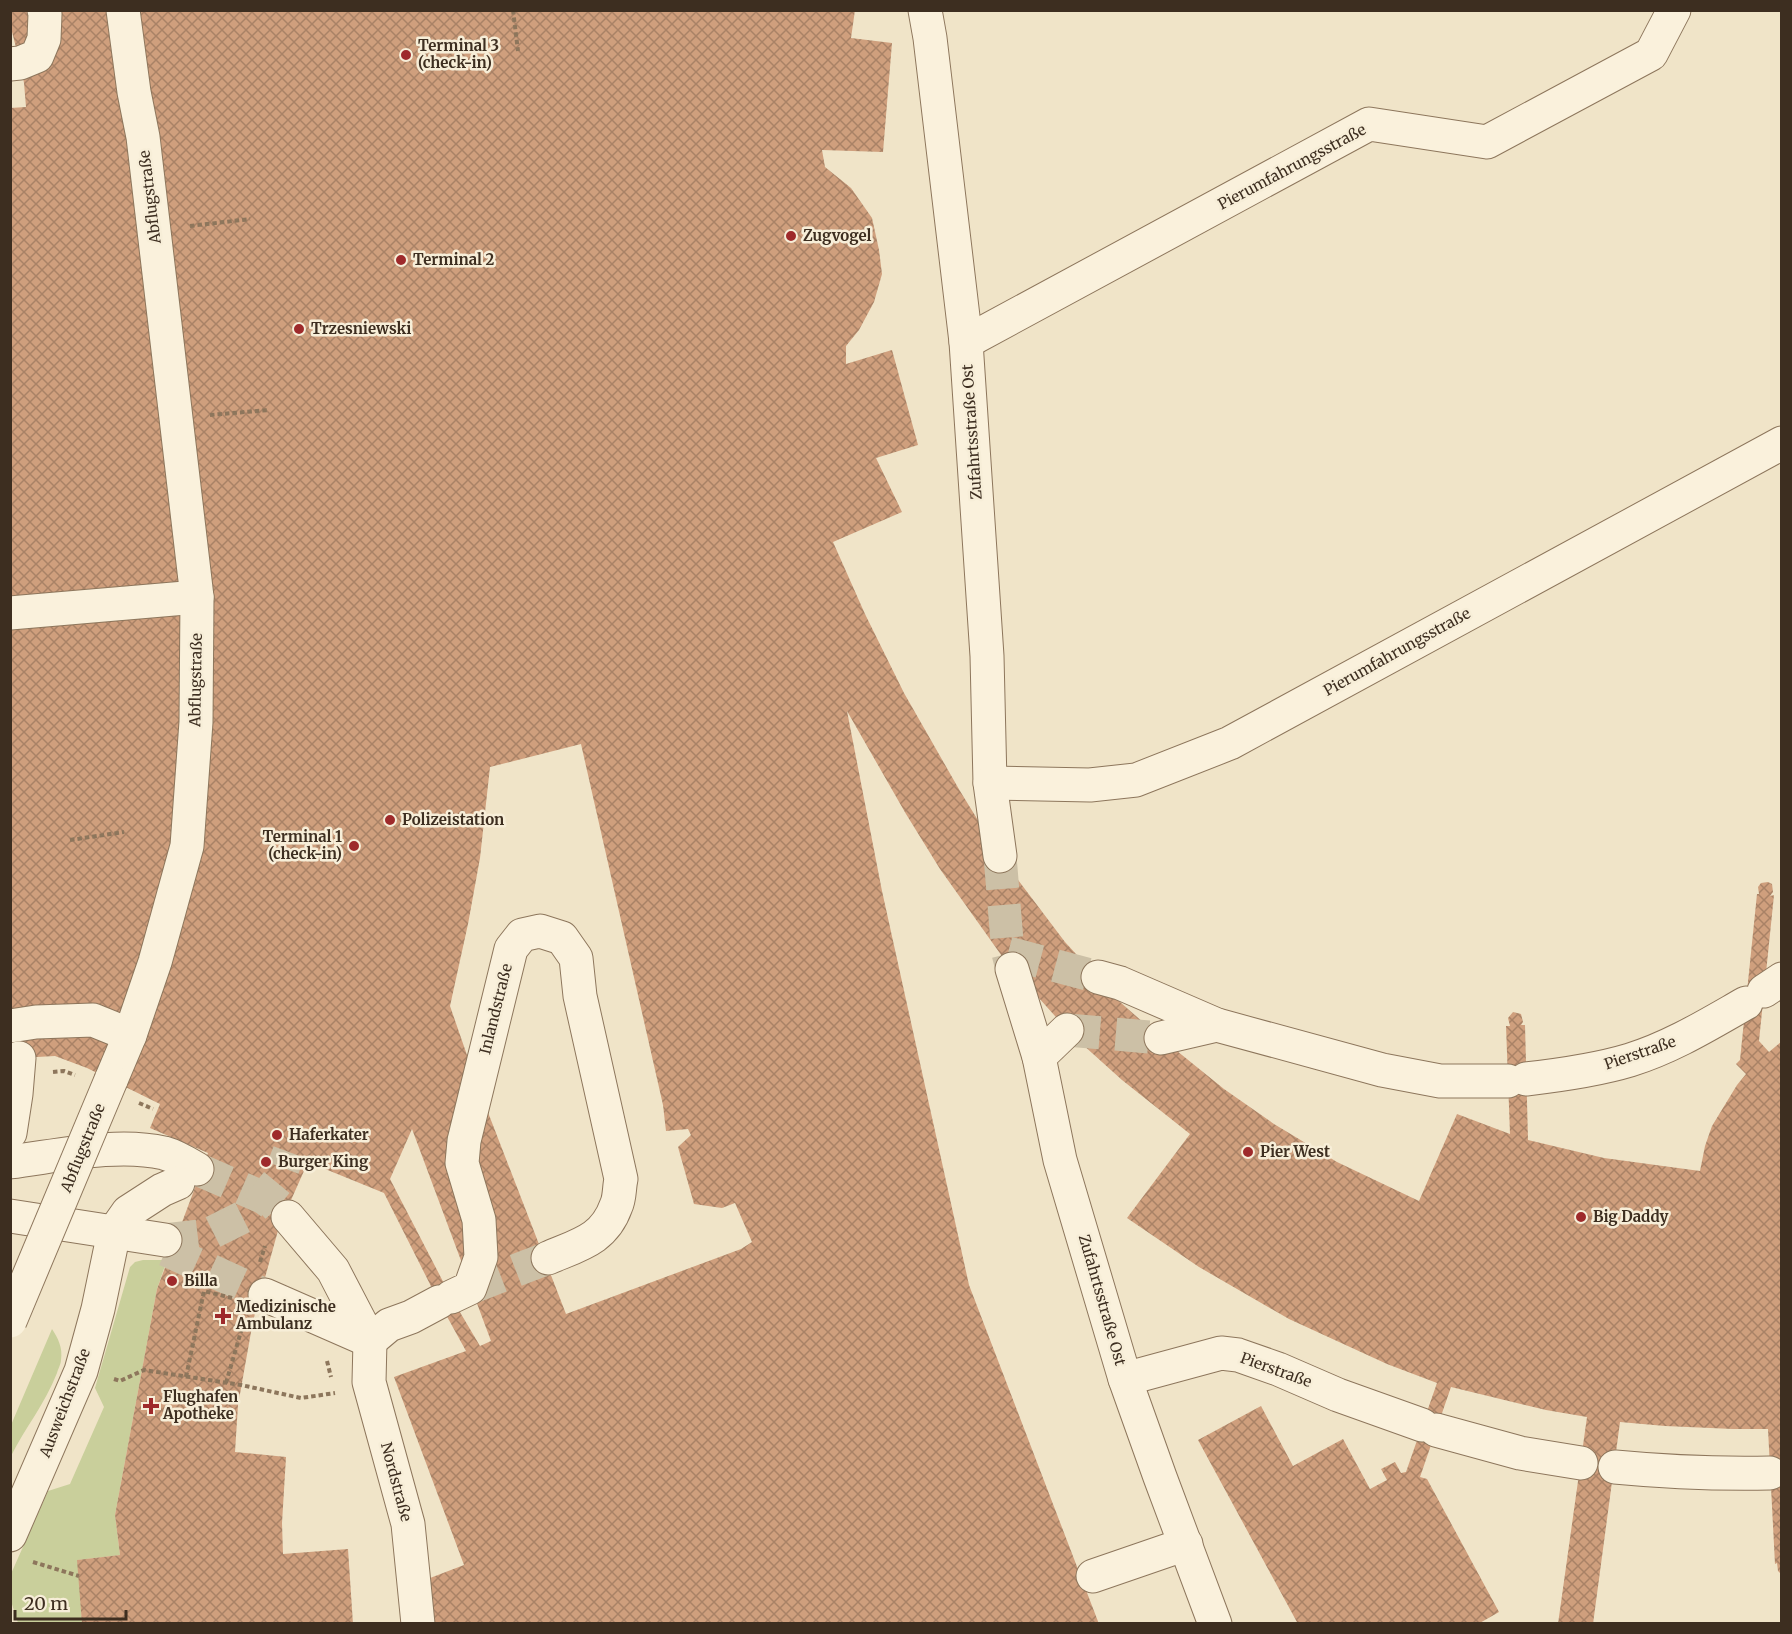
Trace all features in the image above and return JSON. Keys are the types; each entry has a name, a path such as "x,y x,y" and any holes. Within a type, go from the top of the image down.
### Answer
{"street":[{"path":"10,64 20,63 37,56 44,39 44,10"},
{"name":"Abflugstraße","path":"10,1321 130,1035 155,962 187,846 195,722 197,597 143,137 134,92 123,10"},
{"name":"Zufahrtsstraße Ost","path":"925,10 966,342 987,656 990,783 1000,856"},
{"name":"Pierumfahrungsstraße","path":"966,342 1369,124 1487,142 1651,54 1674,10"},
{"name":"Pierumfahrungsstraße","path":"990,783 1090,785 1136,780 1230,744 1782,443"},
{"path":"10,613 91,608 197,597"},
{"name":"Inlandstraße","path":"370,1341 389,1325 453,1296 481,1257 479,1220 462,1163 464,1141 511,949 522,935 540,931 562,938 576,958 580,996 621,1179 617,1205 606,1226 592,1239 548,1258"},
{"name":"Zufahrtsstraße Ost","path":"1012,969 1039,1057 1060,1160 1125,1379 1215,1623"},
{"name":"Pierstraße","path":"1098,977 1120,983 1217,1025 1382,1070 1440,1080 1517,1080 1578,1072 1631,1060 1679,1041 1764,991"},
{"path":"10,1026 36,1022 93,1020 130,1035"},
{"name":"Pierstraße","path":"1161,1038 1217,1025"},
{"path":"1039,1057 1067,1030"},
{"path":"10,1132 19,1058"},
{"path":"10,1162 110,1149 144,1149 167,1153 188,1176 128,1212 114,1232"},
{"path":"10,1215 114,1232 166,1245"},
{"name":"Nordstraße","path":"288,1217 333,1270 370,1341 369,1382 408,1524 418,1623"},
{"name":"Ausweichstraße","path":"16,1547 81,1371 98,1309 114,1232"},
{"path":"250,1302 370,1341"},
{"name":"Pierstraße","path":"1125,1379 1221,1353 1238,1355 1429,1428 1520,1453 1581,1463"},
{"path":"1615,1467 1662,1472 1770,1473"},
{"path":"1093,1575 1186,1544"}],"path":[{"path":"513,10 518,51"},
{"path":"153,229 250,219"},
{"path":"215,415 269,410"},
{"path":"70,840 124,832"},
{"path":"186,1377 204,1291 250,1302 226,1384"},
{"path":"120,1381 144,1370 241,1385 301,1398 337,1392"},
{"path":"16,1547 79,1576"}],"green space":[{"path":"167,1260 157,1289 115,1515 120,1555 78,1560 82,1623 18,1623 11,1601 10,1576 48,1491 70,1484 104,1407 95,1388 130,1267 135,1262"},
{"path":"52,1329 61,1347 60,1365 47,1395 11,1456 11,1425"}],"building":[{"path":"10,10 855,10 851,38 892,43 883,152 822,150 825,167 851,188 872,218 882,274 874,302 859,330 846,346 846,364 892,350 918,445 876,458 902,512 833,542 904,693 1000,856 1065,942 1120,1002 1224,1089 1274,1124 1337,1162 1419,1201 1457,1114 1510,1134 1506,1026 1510,1026 1508,1018 1513,1012 1521,1014 1523,1022 1521,1025 1525,1025 1528,1140 1604,1158 1700,1171 1712,1126 1746,1074 1736,1064 1740,1060 1757,894 1759,894 1758,887 1761,883 1772,884 1773,892 1770,896 1774,895 1759,1041 1769,1052 1782,1041 1782,1575 1778,1571 1777,1563 1775,1564 1768,1429 1665,1426 1620,1422 1593,1624 1558,1624 1587,1417 1546,1410 1451,1387 1420,1477 1427,1479 1499,1612 1478,1624 1298,1624 1198,1440 1261,1406 1293,1466 1343,1439 1370,1489 1387,1480 1381,1469 1395,1462 1401,1473 1406,1472 1437,1383 1387,1364 1289,1319 1199,1267 1127,1218 1190,1134 1122,1080 1072,1035 1004,959 940,869 847,711 882,891 969,1285 1099,1624 433,1624 417,1583 464,1565 394,1377 466,1351 384,1193 308,1162 279,1227 253,1321 238,1405 235,1452 286,1457 282,1523 283,1554 348,1549 353,1624 82,1624 77,1560 120,1555 115,1515 157,1289 208,1153 150,1128 160,1104 87,1068 55,1056 10,1060 10,108 26,107 24,83 11,28","holes":["581,744 663,1105 666,1131 688,1129 691,1135 678,1147 694,1204 722,1208 735,1203 752,1242 741,1249 566,1314 477,1084 450,1006 480,858 490,767","412,1129 491,1341 480,1346 451,1297 390,1179"]}],"tunnel":[{"path":"1000,856 1008,953 1012,969"},
{"path":"1008,953 1098,977"},
{"path":"1067,1030 1161,1038"},
{"path":"165,1240 207,1235 243,1217 264,1198 278,1181 289,1152"},
{"path":"197,1169 264,1198 280,1210"},
{"path":"166,1250 265,1295"},
{"path":"470,1288 548,1258"}],"place":[{"name":"Terminal 3 (check-in)","path":"406,55"},
{"name":"Zugvogel","path":"791,236"},
{"name":"Terminal 2","path":"401,260"},
{"name":"Trzesniewski","path":"299,329"},
{"name":"Polizeistation","path":"390,820"},
{"name":"Terminal 1 (check-in)","path":"354,846"},
{"name":"Haferkater","path":"277,1135"},
{"name":"Pier West","path":"1248,1152"},
{"name":"Burger King","path":"266,1162"},
{"name":"Big Daddy","path":"1581,1217"},
{"name":"Billa","path":"172,1281"},
{"name":"Medizinische Ambulanz","path":"223,1316"},
{"name":"Flughafen Apotheke","path":"151,1406"}]}
